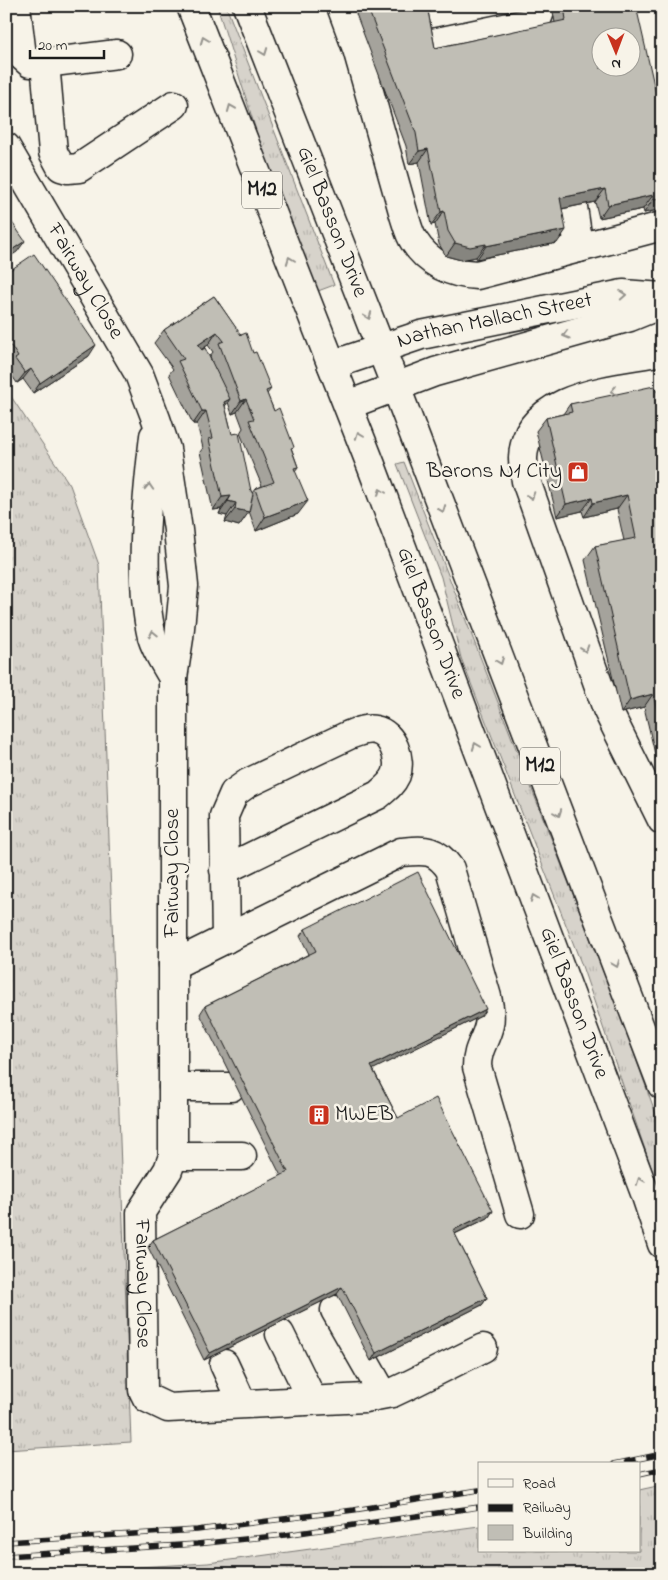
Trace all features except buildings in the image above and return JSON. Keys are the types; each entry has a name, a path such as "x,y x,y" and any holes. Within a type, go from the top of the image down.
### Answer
{"main road":[{"path":"16,6 22,56 30,63 45,63 117,54"},
{"name":"Giel Basson Drive","path":"190,6 348,405 645,1193 662,1244"},
{"name":"Giel Basson Drive","path":"247,6 396,387 662,1085"},
{"path":"341,6 358,49 404,215 413,240 426,256 443,268 462,274 477,275 662,226"},
{"path":"423,45 533,22 538,17 542,6"},
{"path":"644,6 660,96"},
{"path":"45,63 53,152 62,167 68,169 79,168 174,104"},
{"name":"Fairway Close","path":"6,147 139,374 166,449 178,530 184,586 173,678 174,1156 168,1170 141,1212 143,1390 147,1398 168,1408 312,1399 365,1398 411,1384 483,1348"},
{"path":"573,207 579,248"},
{"name":"Nathan Mallach Street","path":"332,365 380,347 421,335 623,294 662,297"},
{"name":"Nathan Mallach Street","path":"348,405 435,372 630,318 662,304"},
{"path":"662,381 574,398 553,409 531,431 525,444 523,459 526,481 606,709 662,820"},
{"name":"Fairway Close","path":"156,419 149,480 145,587 152,638 173,678"},
{"path":"146,536 155,542 168,543 175,538 178,530"},
{"path":"224,870 378,795 390,786 396,775 399,763 393,744 386,734 376,730 361,731 349,735 248,783 234,793 224,816 224,870 226,939"},
{"path":"173,965 401,852 421,850 432,852 443,858 450,869 487,998 490,1013 489,1024 477,1055 477,1067 520,1214"},
{"path":"173,1087 231,1087"},
{"path":"174,1156 242,1156"},
{"path":"335,1310 383,1394"},
{"path":"280,1334 312,1399"},
{"path":"224,1364 242,1403"}],"green space":[{"path":"217,6 226,6 334,285 318,291 260,143"},
{"path":"6,389 70,485 99,565 131,1442 6,1450"},
{"path":"404,462 619,1012 662,1131 662,1199 581,963 461,658 441,577 397,464"},
{"path":"662,1485 662,1574 16,1574 208,1563 478,1526 478,1552 640,1552 640,1490"}],"railway":[{"path":"624,1462 662,1454"},
{"path":"640,1474 662,1469"},
{"path":"6,1542 197,1530 354,1510 478,1490"},
{"path":"6,1556 197,1544 285,1535 478,1507"}],"place":[{"name":"Barons N1 City","path":"578,472"},
{"name":"MWEB","path":"319,1115"}]}
